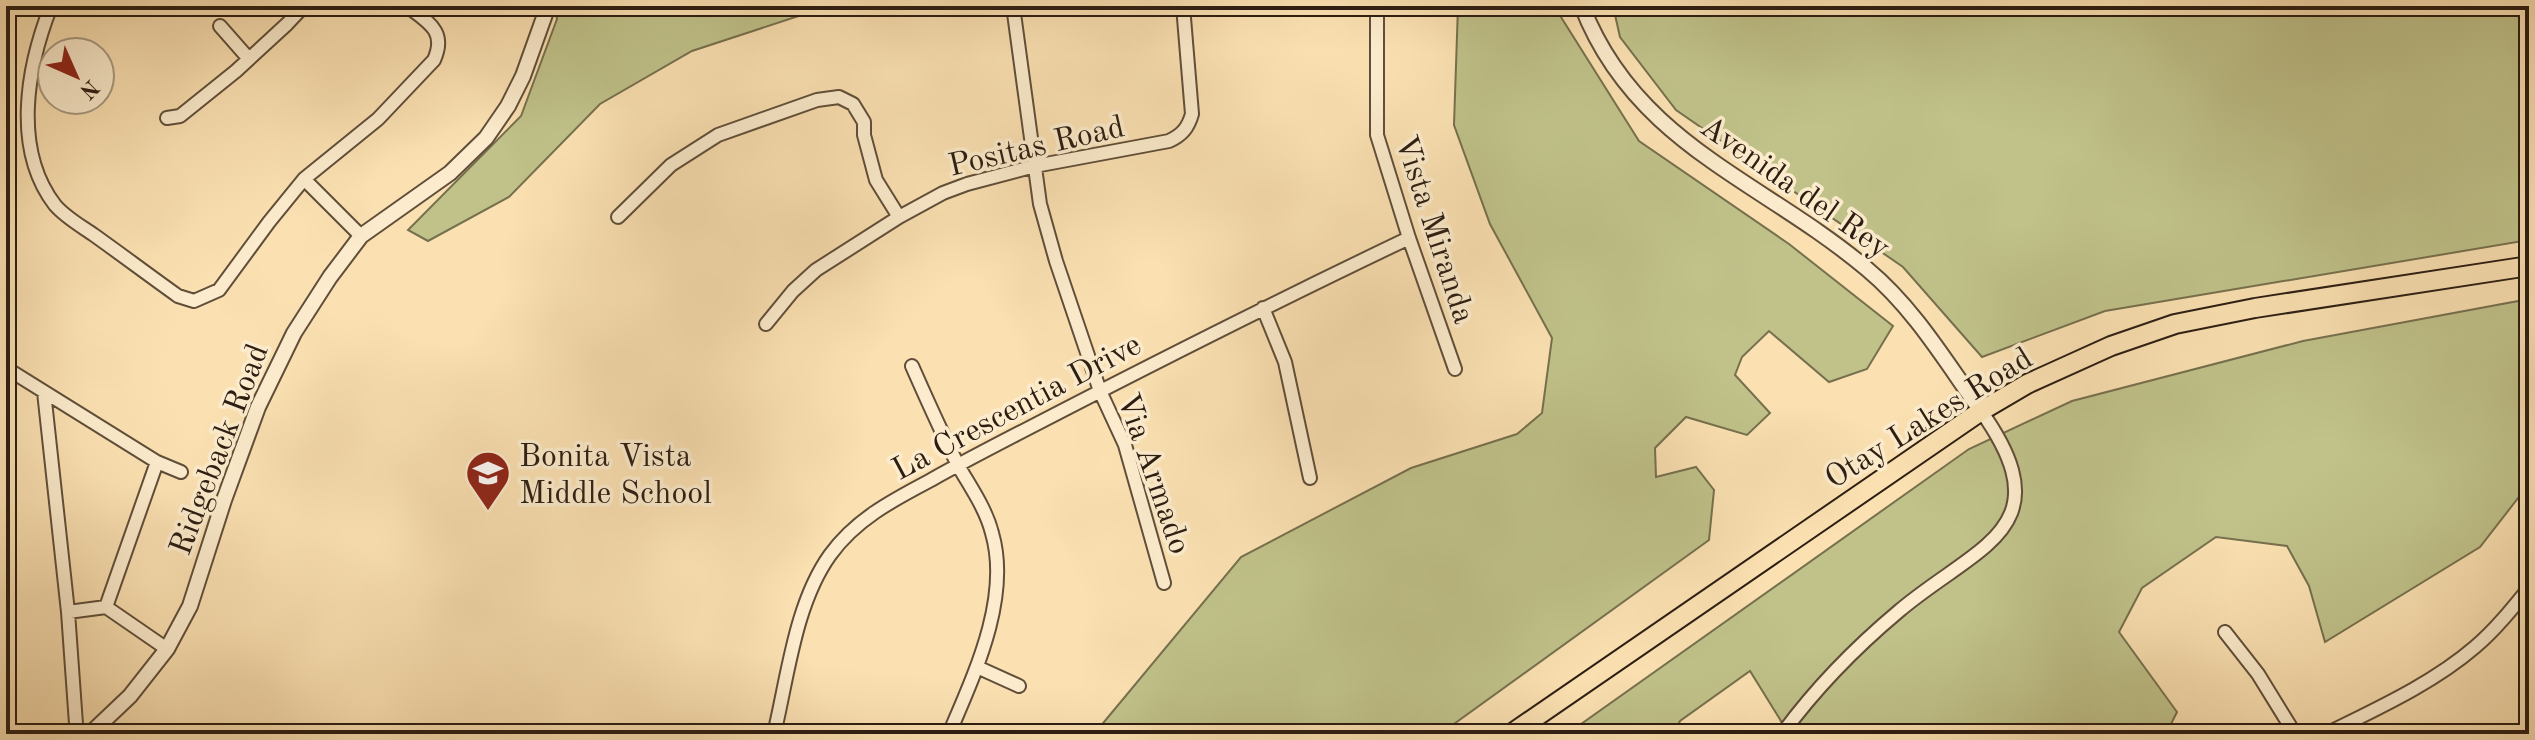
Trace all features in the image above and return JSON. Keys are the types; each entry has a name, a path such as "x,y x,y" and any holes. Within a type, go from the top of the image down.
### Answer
{"main road":[{"name":"Otay Lakes Road","path":"1511,734 1981,411 2027,384 2097,353 2175,324 2255,308 2529,266"}],"street":[{"path":"51,6 43,26 28,94 29,143 34,165 57,207 178,296 194,301 219,290 304,179 378,119 434,60 439,49 438,36 432,24 407,6"},
{"path":"167,118 180,116 249,59 304,6"},
{"name":"Ridgeback Road","path":"90,734 130,696 167,649 190,606 258,407 294,333 361,236 450,173 486,138 508,106 523,76 548,6"},
{"name":"Via Armado","path":"1013,6 1040,204 1100,391 1125,445 1164,583"},
{"name":"Positas Road","path":"766,324 793,291 816,270 943,193 1035,166 1169,141 1179,136 1192,114 1183,6"},
{"name":"Vista Miranda","path":"1377,6 1377,135 1455,369"},
{"name":"Avenida del Rey","path":"1582,6 1612,66 1649,111 1679,138 1844,251 1882,281 1923,329 1981,411"},
{"path":"220,26 249,59"},
{"path":"618,217 671,165 718,135 817,100 839,97 853,104 864,122 864,135 876,180 899,217"},
{"path":"304,179 361,236"},
{"name":"La Crescentia Drive","path":"774,734 804,610 813,586 830,556 853,528 877,509 1100,391 1409,238"},
{"path":"1263,308 1285,362 1310,478"},
{"path":"912,366 988,522 996,557 994,607 977,667 949,734"},
{"path":"6,368 157,462 181,472"},
{"path":"44,392 68,612 76,724"},
{"path":"1782,734 1829,677 1899,611 1983,551 2004,528 2014,501 2013,469 1997,433 1981,411"},
{"path":"106,607 157,462"},
{"path":"2326,734 2385,704 2462,657 2495,628 2529,588"},
{"path":"68,612 106,607 167,649"},
{"path":"2225,632 2258,674 2295,734"},
{"path":"977,667 1019,686"}],"green space":[{"path":"555,6 829,6 692,51 600,104 509,197 428,241 408,230 521,116 557,19"},
{"path":"1458,6 1554,6 1639,141 1789,244 1893,326 1867,369 1829,382 1769,331 1742,357 1735,375 1770,413 1747,435 1686,417 1655,448 1656,477 1696,467 1714,490 1709,540 1440,734 1094,734 1241,557 1411,468 1517,434 1542,413 1552,338 1490,224 1454,125"},
{"path":"1613,6 2529,6 2529,240 2105,311 1982,357 1903,267 1676,110 1620,37"},
{"path":"2529,299 2529,484 2480,547 2325,642 2309,586 2287,546 2216,537 2142,588 2119,632 2177,712 2166,734 1789,734 1750,671 1680,721 1674,734 1567,734 1969,449 2072,401 2303,341"}],"place":[{"name":"Bonita Vista Middle School","path":"488,512"}]}
